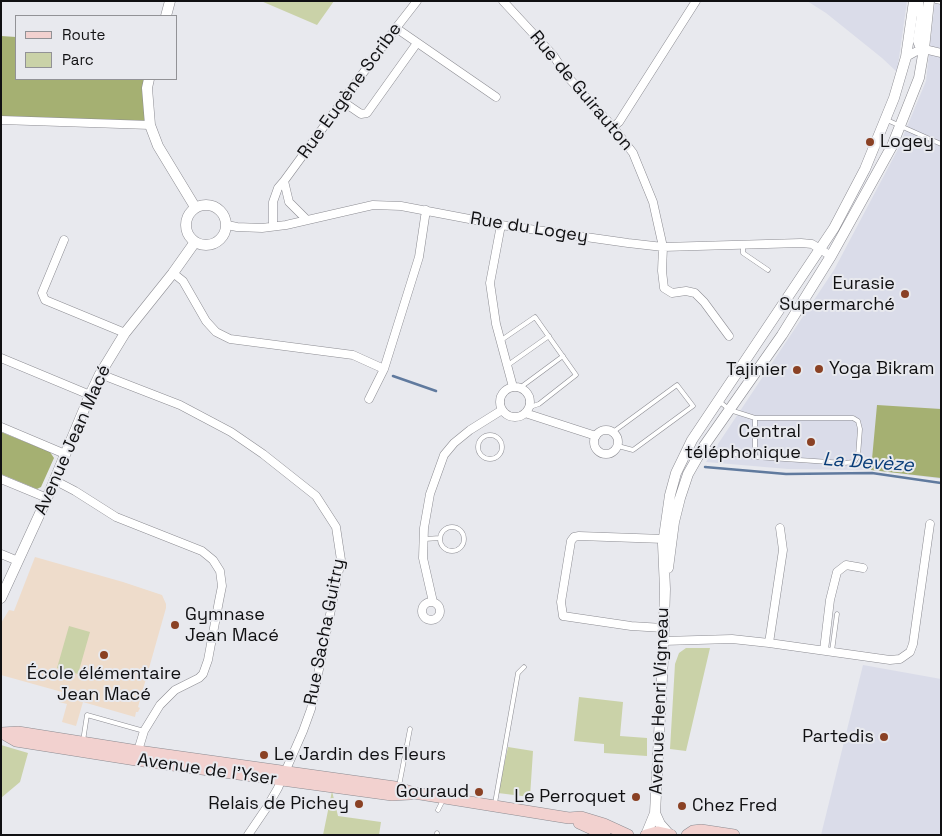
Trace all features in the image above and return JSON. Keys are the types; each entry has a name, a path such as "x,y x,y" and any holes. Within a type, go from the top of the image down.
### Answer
{"main road":[{"name":"Avenue de l'Yser","path":"2,732 18,732 82,742 137,755"},
{"name":"Avenue de l'Yser","path":"2,732 16,741 137,755 284,776 399,788 414,793 443,798 569,818 580,817 594,820 628,835"},
{"name":"Avenue de l'Yser","path":"350,784 392,795 414,793"},
{"name":"Avenue de l'Yser","path":"569,818 606,835"},
{"path":"687,835 693,831 701,830 734,835"},
{"path":"646,835 656,832 669,834"}],"street":[{"path":"166,15 170,1"},
{"name":"Rue Eugène Scribe","path":"273,226 273,202 278,188 416,1"},
{"name":"Rue de Guirauton","path":"503,1 553,55 568,76 633,153 653,202 663,247 662,271 664,288 672,293 695,293 729,336"},
{"path":"613,127 619,122 696,1"},
{"name":"Avenue Henri Vigneau","path":"646,835 655,814 666,542 670,495 676,473 692,440 834,228 865,169 885,119 906,57 914,1"},
{"name":"Avenue Henri Vigneau","path":"919,1 921,15 917,41 919,46 924,49"},
{"name":"Avenue Henri Vigneau","path":"666,542 688,474 704,446 782,335 831,256 877,175 919,78 929,1"},
{"path":"396,28 496,97"},
{"path":"342,101 361,114 367,113 417,43"},
{"path":"906,57 924,49 941,53"},
{"path":"149,80 147,88 150,125 166,161 195,207"},
{"path":"1,120 150,125"},
{"path":"284,181 289,202 306,220"},
{"path":"207,204 213,205 223,213 227,225 223,236 213,244 206,245 194,242 186,231 187,217 195,207 207,204"},
{"name":"Rue du Logey","path":"227,225 237,227 273,226 373,205 401,206 501,225 663,247 801,243 812,244 831,256"},
{"path":"368,399 384,368 419,257 426,210"},
{"path":"501,225 490,283 500,340 507,366 517,387"},
{"path":"64,240 42,293 45,300 125,333"},
{"name":"Avenue Jean Macé","path":"1,598 47,498 100,374 125,333 173,273 194,242"},
{"path":"173,273 183,282 216,332 230,339 353,355 384,368"},
{"path":"1,358 90,394"},
{"name":"Rue Sacha Guitry","path":"100,374 180,405 231,432 263,454 316,496 336,527 341,560 311,709 284,776 268,807 248,835"},
{"path":"517,387 525,390 530,398 528,410 521,416 510,417 502,410 501,395 504,391 517,387"},
{"path":"433,602 424,558 424,528 430,494 444,455 454,444 478,425 502,410"},
{"path":"528,410 596,436"},
{"path":"1,427 65,454"},
{"path":"602,431 613,432 618,438 618,446 610,454 602,454 596,448 594,440 596,436 602,431"},
{"path":"1,478 47,498"},
{"path":"54,480 116,517 202,551 213,560 220,570 222,586 208,660 203,674 176,690 160,705 144,731 137,755"},
{"path":"663,641 732,639 890,660 900,659 910,652 912,644 930,524"},
{"path":"768,643 783,550 780,528"},
{"path":"663,628 631,626 563,616 561,602 571,541 574,537 666,542"},
{"path":"1,554 18,561"},
{"path":"828,651 830,600 837,572 846,566 863,568"},
{"name":"Avenue Henri Vigneau","path":"655,814 660,824 669,834"}],"lane":[{"path":"936,1 941,2"},
{"path":"885,119 941,144"},
{"path":"743,244 743,253 768,270"},
{"path":"500,340 536,317 576,375 539,404 528,410"},
{"path":"768,327 782,335"},
{"path":"507,366 549,336"},
{"path":"517,387 563,356"},
{"path":"613,432 677,384 693,406 633,450 618,446"},
{"path":"704,446 716,452 755,457 844,463 854,462 858,456 860,429 858,421 853,418 755,418 730,410 718,400"},
{"path":"755,418 755,457"},
{"path":"478,425 486,436 495,437 500,442 501,450 494,458 486,459 478,451 478,443 486,436"},
{"path":"453,527 460,530 463,541 459,548 452,550 445,548 440,538 446,529 453,527"},
{"path":"424,539 440,538"},
{"path":"828,651 837,614"},
{"path":"494,806 518,673 524,667"},
{"path":"82,742 87,715 144,731"},
{"path":"399,788 410,729"},
{"path":"438,810 443,798"}],"shaded area":[{"path":"807,1 907,1 897,72 826,13"},
{"path":"935,1 941,1 941,479 872,470 788,469 706,462 834,270 897,151 926,81"},
{"path":"35,557 162,595 166,608 138,707 140,708 136,712 135,717 83,702 76,726 62,722 67,704 59,702 62,692 1,675 1,623 9,610 14,611"},
{"path":"863,665 941,679 941,835 821,835"}],"green space":[{"path":"261,1 334,1 317,25"},
{"path":"1,36 15,37 15,80 149,80 150,125 1,120"},
{"path":"877,405 941,409 941,478 871,470"},
{"path":"1,432 50,452 54,458 41,487 37,489 1,474"},
{"path":"69,626 90,632 78,674 57,668"},
{"path":"686,648 710,648 686,751 670,749 675,664 679,653"},
{"path":"579,697 623,702 620,736 647,738 647,756 604,753 604,744 574,741"},
{"path":"1,745 28,753 20,782 1,798"},
{"path":"508,747 533,751 530,797 498,793"},
{"path":"332,791 338,816 381,822 379,835 323,835"}],"waterway":[{"name":"La Devèze","path":"393,376 436,391"},
{"name":"La Devèze","path":"705,467 786,474 872,473 941,483"}],"place":[{"name":"Logey","path":"870,142"},
{"name":"Eurasie Supermarché","path":"905,294"},
{"name":"Yoga Bikram","path":"819,369"},
{"name":"Tajinier","path":"797,370"},
{"name":"Central téléphonique","path":"811,442"},
{"name":"Gymnase Jean Macé","path":"175,625"},
{"name":"École élémentaire Jean Macé","path":"104,655"},
{"name":"Partedis","path":"884,737"},
{"name":"Le Jardin des Fleurs","path":"264,755"},
{"name":"Gouraud","path":"479,792"},
{"name":"Le Perroquet","path":"636,797"},
{"name":"Relais de Pichey","path":"359,804"},
{"name":"Chez Fred","path":"682,806"}]}
